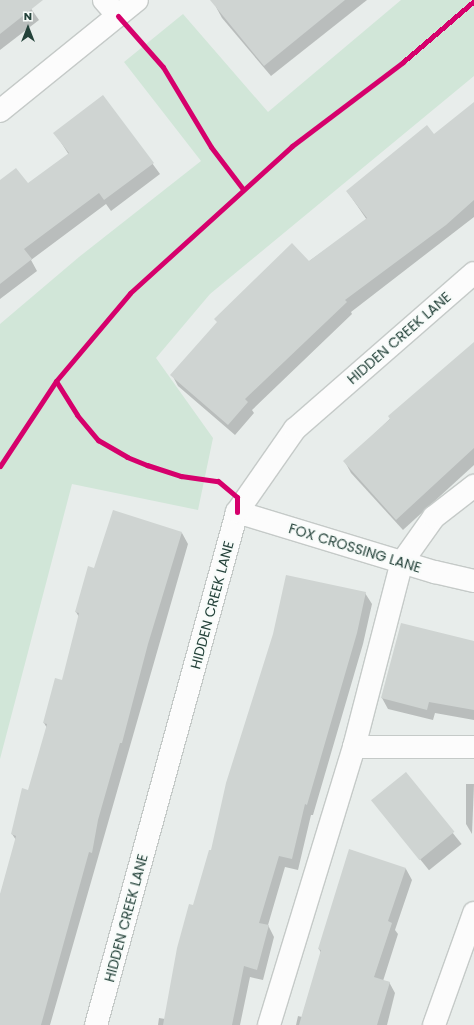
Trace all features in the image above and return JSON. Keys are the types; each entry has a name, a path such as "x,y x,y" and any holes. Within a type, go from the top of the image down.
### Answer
{"street":[{"path":"0,111 111,8 137,0"},
{"name":"HIDDEN CREEK LANE","path":"96,1025 237,512 295,429 474,273"},
{"path":"268,1025 354,747 402,562 434,517 474,486"},
{"name":"FOX CROSSING LANE","path":"237,512 402,562 474,581"},
{"path":"354,747 474,748"},
{"path":"434,1025 474,913"}],"green space":[{"path":"401,0 474,0 474,76 210,294 156,358 213,438 198,510 72,484 0,759 0,324 79,257 201,161 124,62 183,14 268,112"}],"building":[{"path":"0,0 43,0 0,34"},
{"path":"210,0 345,0 264,66"},
{"path":"103,95 154,163 104,200 99,193 24,249 32,259 0,284 0,180 16,168 28,183 69,153 53,133"},
{"path":"474,102 474,200 446,225 345,300 347,302 245,399 248,402 228,425 170,375 217,322 214,319 292,243 309,261 367,218 346,191 427,125 434,134"},
{"path":"474,342 474,448 396,520 343,461 390,419 388,416"},
{"path":"113,510 182,532 148,644 122,743 120,743 98,820 92,853 89,852 41,1025 0,1025 0,894 16,836 11,834 22,788 28,790 47,724 43,723 55,678 62,680 79,613 75,612 88,566 94,568"},
{"path":"286,575 366,592 357,633 307,805 305,804 292,859 279,856 259,923 269,925 257,970 244,966 232,1025 163,1025 177,948 189,904 193,905 209,850 211,850 226,783 273,634"},
{"path":"401,623 474,641 474,710 429,702 427,710 381,698"},
{"path":"406,772 454,832 419,860 371,800"},
{"path":"349,849 406,868 388,921 392,923 374,977 390,982 377,1025 299,1025 321,950 318,949"}],"cycle path":[{"path":"0,466 56,381 130,293 292,146 403,62 474,1"},
{"path":"118,16 163,67 211,147 243,189"},
{"path":"56,381 77,415 98,440 127,457 147,465 181,476 218,481 237,497 237,512"}]}
